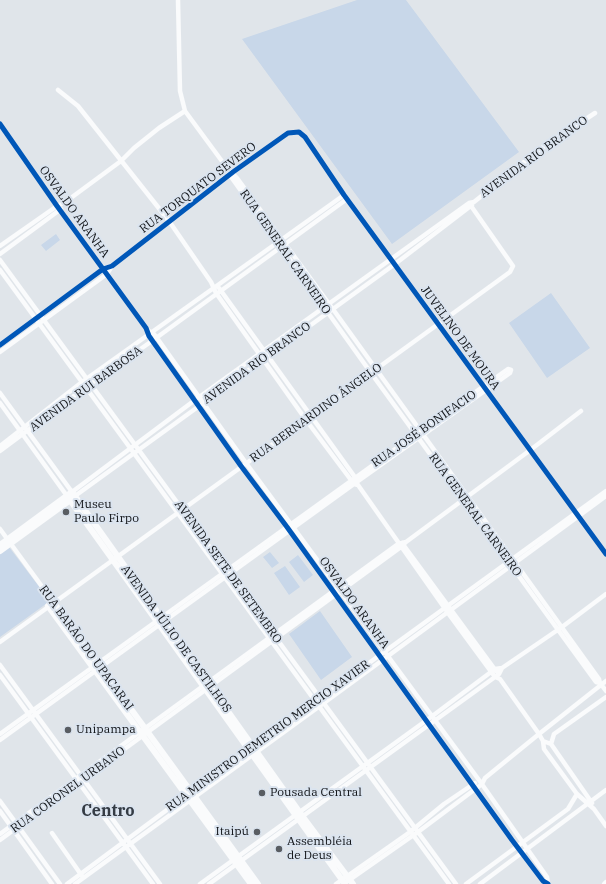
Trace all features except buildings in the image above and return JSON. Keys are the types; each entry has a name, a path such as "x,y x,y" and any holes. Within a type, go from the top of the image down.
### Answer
{"street":[{"path":"0,246 64,204 122,162 134,148 185,111 180,91 178,0"},
{"path":"58,90 78,106 169,221 211,282 216,293 306,420 401,543 539,734 543,741 544,749 577,794 589,803"},
{"name":"RUA GENERAL CARNEIRO","path":"185,111 281,241 327,312 371,373 396,402 590,669 600,679 602,687"},
{"name":"AVENIDA RIO BRANCO","path":"4,544 132,450 199,405 262,356 395,264 421,241 539,150 595,113"},
{"name":"OSVALDO ARANHA","path":"0,124 58,208 155,339 241,466 339,589 430,726 475,786 506,832 543,881 548,884"},
{"name":"RUA TORQUATO SEVERO","path":"0,344 103,270 112,266 231,174 288,133 299,132"},
{"name":"JUVELINO DE MOURA","path":"299,132 305,137 346,197 606,554"},
{"name":"AVENIDA RUI BARBOSA","path":"0,451 102,368 151,335 217,285 346,197"},
{"name":"RUA BERNARDINO ÂNGELO","path":"0,642 115,559 182,508 312,416 510,272 513,266 471,203"},
{"path":"0,254 58,208"},
{"name":"AVENIDA RUI BARBOSA","path":"41,418 155,339 216,293 284,246 315,219"},
{"path":"10,239 14,244"},
{"name":"AVENIDA RIO BRANCO","path":"296,332 324,307 391,259 421,241"},
{"name":"AVENIDA SETE DE SETEMBRO","path":"0,260 41,314 88,386 177,512 277,639 324,703 365,772 449,884"},
{"path":"248,264 252,268"},
{"name":"RUA TORQUATO SEVERO","path":"0,352 39,322 107,274 112,266"},
{"name":"AVENIDA SETE DE SETEMBRO","path":"0,270 85,381"},
{"name":"RUA GENERAL CARNEIRO","path":"305,276 341,320 376,369 396,402"},
{"path":"211,282 217,285 221,290 267,353 334,447 355,482"},
{"path":"357,284 360,289"},
{"path":"25,303 30,299"},
{"path":"58,302 62,306"},
{"path":"181,312 184,317"},
{"path":"336,324 341,320"},
{"path":"243,330 248,327"},
{"path":"346,338 351,334"},
{"path":"6,340 10,345"},
{"path":"358,355 363,351"},
{"path":"102,368 106,373"},
{"name":"RUA JOSÉ BONIFACIO","path":"1,737 323,504 485,389 510,374 511,370 508,369 485,389"},
{"path":"278,380 283,376"},
{"name":"AVENIDA RIO BRANCO","path":"158,432 197,399 232,378"},
{"path":"381,386 386,384"},
{"name":"AVENIDA SETE DE SETEMBRO","path":"88,386 137,447 182,508 268,638 319,707 368,763 456,884"},
{"name":"AVENIDA JÚLIO DE CASTILHOS","path":"0,392 34,450 71,496 346,882"},
{"name":"OSVALDO ARANHA","path":"197,399 203,402 334,593 480,782 547,877 548,884"},
{"name":"AVENIDA JÚLIO DE CASTILHOS","path":"0,403 38,446 60,476 71,496"},
{"name":"RUA CORONEL URBANO","path":"17,824 49,805 111,755 225,673 272,643 339,589 530,451 581,411"},
{"name":"AVENIDA RUI BARBOSA","path":"0,446 24,431"},
{"path":"34,450 38,446"},
{"path":"329,450 334,447"},
{"path":"56,479 60,476"},
{"name":"RUA MINISTRO DEMETRIO MERCIO XAVIER","path":"578,515 606,491"},
{"name":"RUA MINISTRO DEMETRIO MERCIO XAVIER","path":"286,727 320,698 383,656 606,496"},
{"name":"RUA BARÃO DO UPACARAI","path":"0,529 4,544 54,603 97,667 237,860 251,884"},
{"name":"RUA CORONEL URBANO","path":"225,673 273,634 334,593"},
{"path":"202,884 346,782 382,751 431,717 493,670 502,668 606,594"},
{"name":"RUA BARÃO DO UPACARAI","path":"48,606 97,667"},
{"name":"RUA MINISTRO DEMETRIO MERCIO XAVIER","path":"67,884 82,876 126,842 253,750 286,727 319,707 383,656"},
{"path":"1,667 53,748 77,781 114,826 139,860 160,884"},
{"path":"346,782 365,772 385,756 498,677 502,668"},
{"path":"0,675 58,745 94,794 114,826"},
{"path":"336,884 346,882 412,834 418,832 539,734 602,687 606,681"},
{"path":"459,695 463,701"},
{"path":"551,744 554,734 606,697"},
{"path":"543,741 551,744 589,803 606,826"},
{"path":"53,748 58,745"},
{"path":"382,751 385,756"},
{"path":"452,755 457,752"},
{"name":"RUA CORONEL URBANO","path":"0,840 45,800 77,781"},
{"path":"412,834 414,828 444,804 475,786"},
{"path":"466,884 525,846 606,790"},
{"path":"90,798 94,794"},
{"path":"480,884 568,808 577,794"},
{"path":"387,802 393,798"},
{"path":"45,800 49,805"},
{"path":"0,801 60,884"},
{"path":"444,804 447,809"},
{"path":"0,811 52,884"},
{"path":"506,832 512,827"},
{"name":"RUA CORONEL URBANO","path":"0,834 13,828"},
{"path":"52,834 82,876"},
{"path":"27,848 31,844"},
{"path":"424,850 429,847"},
{"path":"139,860 153,884"},
{"path":"209,884 237,860"},
{"name":"RUA BARÃO DO UPACARAI","path":"237,860 258,884"},
{"path":"47,876 52,872"},
{"path":"445,879 450,875"},
{"name":"RUA MINISTRO DEMETRIO MERCIO XAVIER","path":"75,884 82,876"}],"shaded area":[{"path":"357,0 406,0 519,152 392,244 242,39"},
{"path":"56,234 60,240 46,251 41,245"},
{"path":"551,293 590,348 547,378 509,323"},
{"path":"9,547 50,601 0,637 0,554"},
{"path":"270,552 279,563 272,568 263,557"},
{"path":"298,555 313,575 304,582 289,562"},
{"path":"285,566 300,587 289,595 274,573"},
{"path":"320,611 352,657 321,680 289,634"}],"cycle path":[{"path":"0,124 57,206 146,328 149,336 241,466 287,527 512,840 543,881 548,884"},
{"path":"0,345 103,269 112,266 233,172 288,133 299,132 305,137 344,195 606,554"}],"place":[{"name":"Museu Paulo Firpo","path":"66,512"},
{"name":"Unipampa","path":"68,730"},
{"name":"Pousada Central","path":"262,793"},
{"name":"Itaipú","path":"257,832"},
{"name":"Assembléia de Deus","path":"279,849"}],"district":[{"name":"Centro","path":"108,811"}]}
